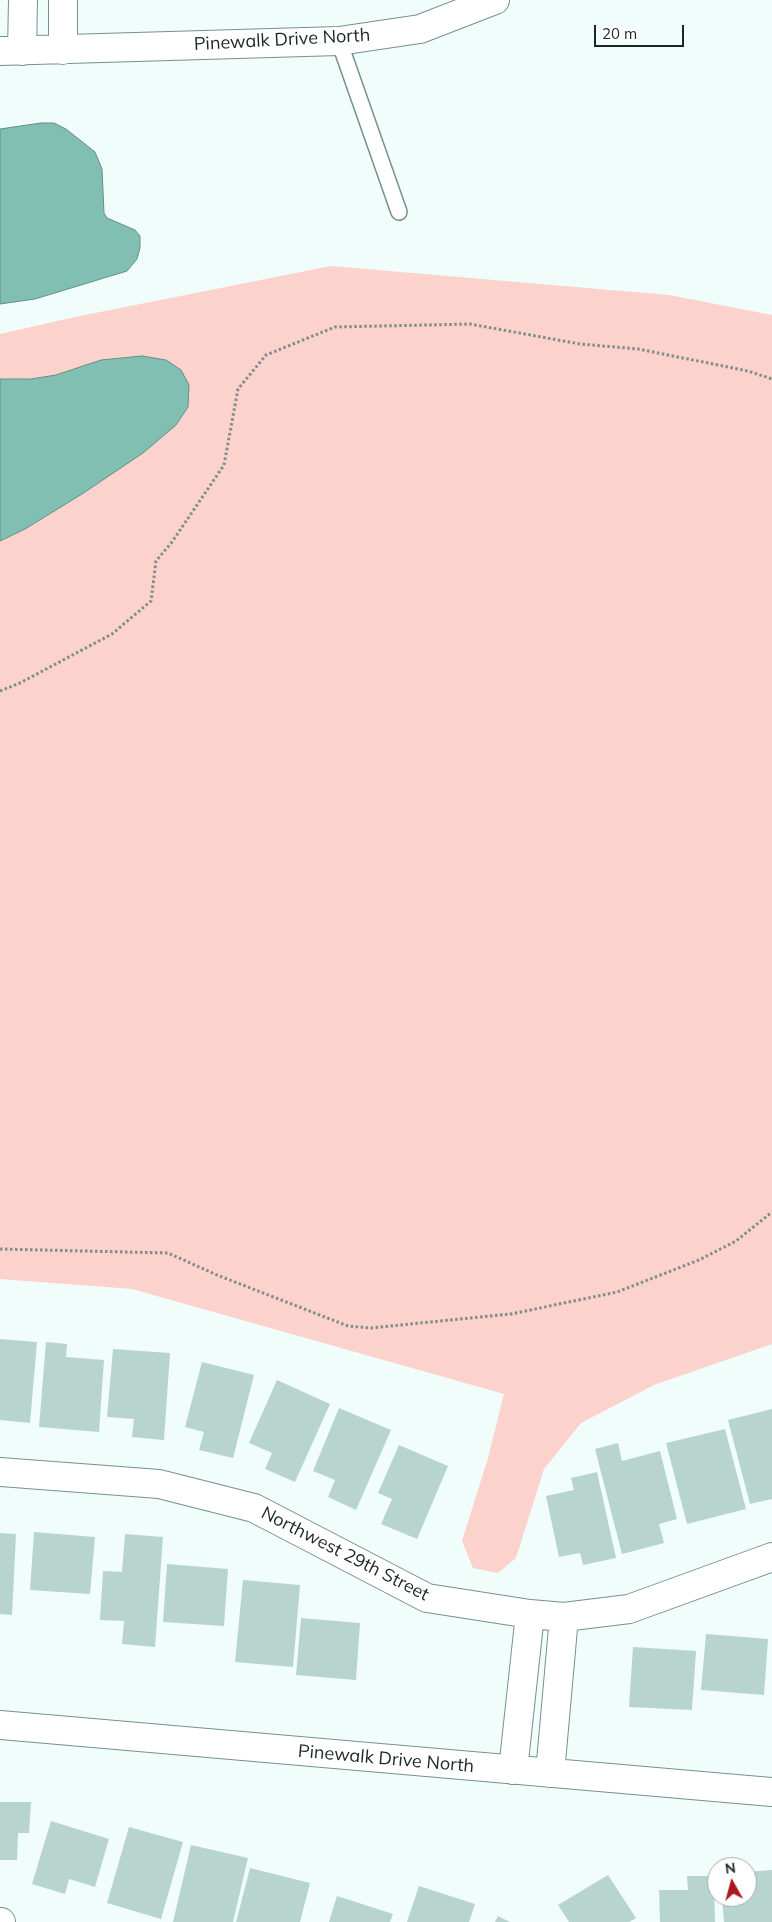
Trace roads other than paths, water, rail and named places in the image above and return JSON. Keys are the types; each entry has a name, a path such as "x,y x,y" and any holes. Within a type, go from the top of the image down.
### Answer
{"street":[{"name":"Pinewalk Drive North","path":"23,0 11,51 339,41 420,29 495,0"},
{"path":"63,0 63,50"},
{"name":"Northwest 29th Street","path":"0,1472 159,1484 254,1508 427,1598 530,1614 564,1617 629,1609 772,1557"},
{"path":"513,1770 530,1614"},
{"path":"550,1772 564,1617"},
{"name":"Pinewalk Drive North","path":"0,1725 772,1792"}],"lane":[{"path":"339,41 399,212"}]}
